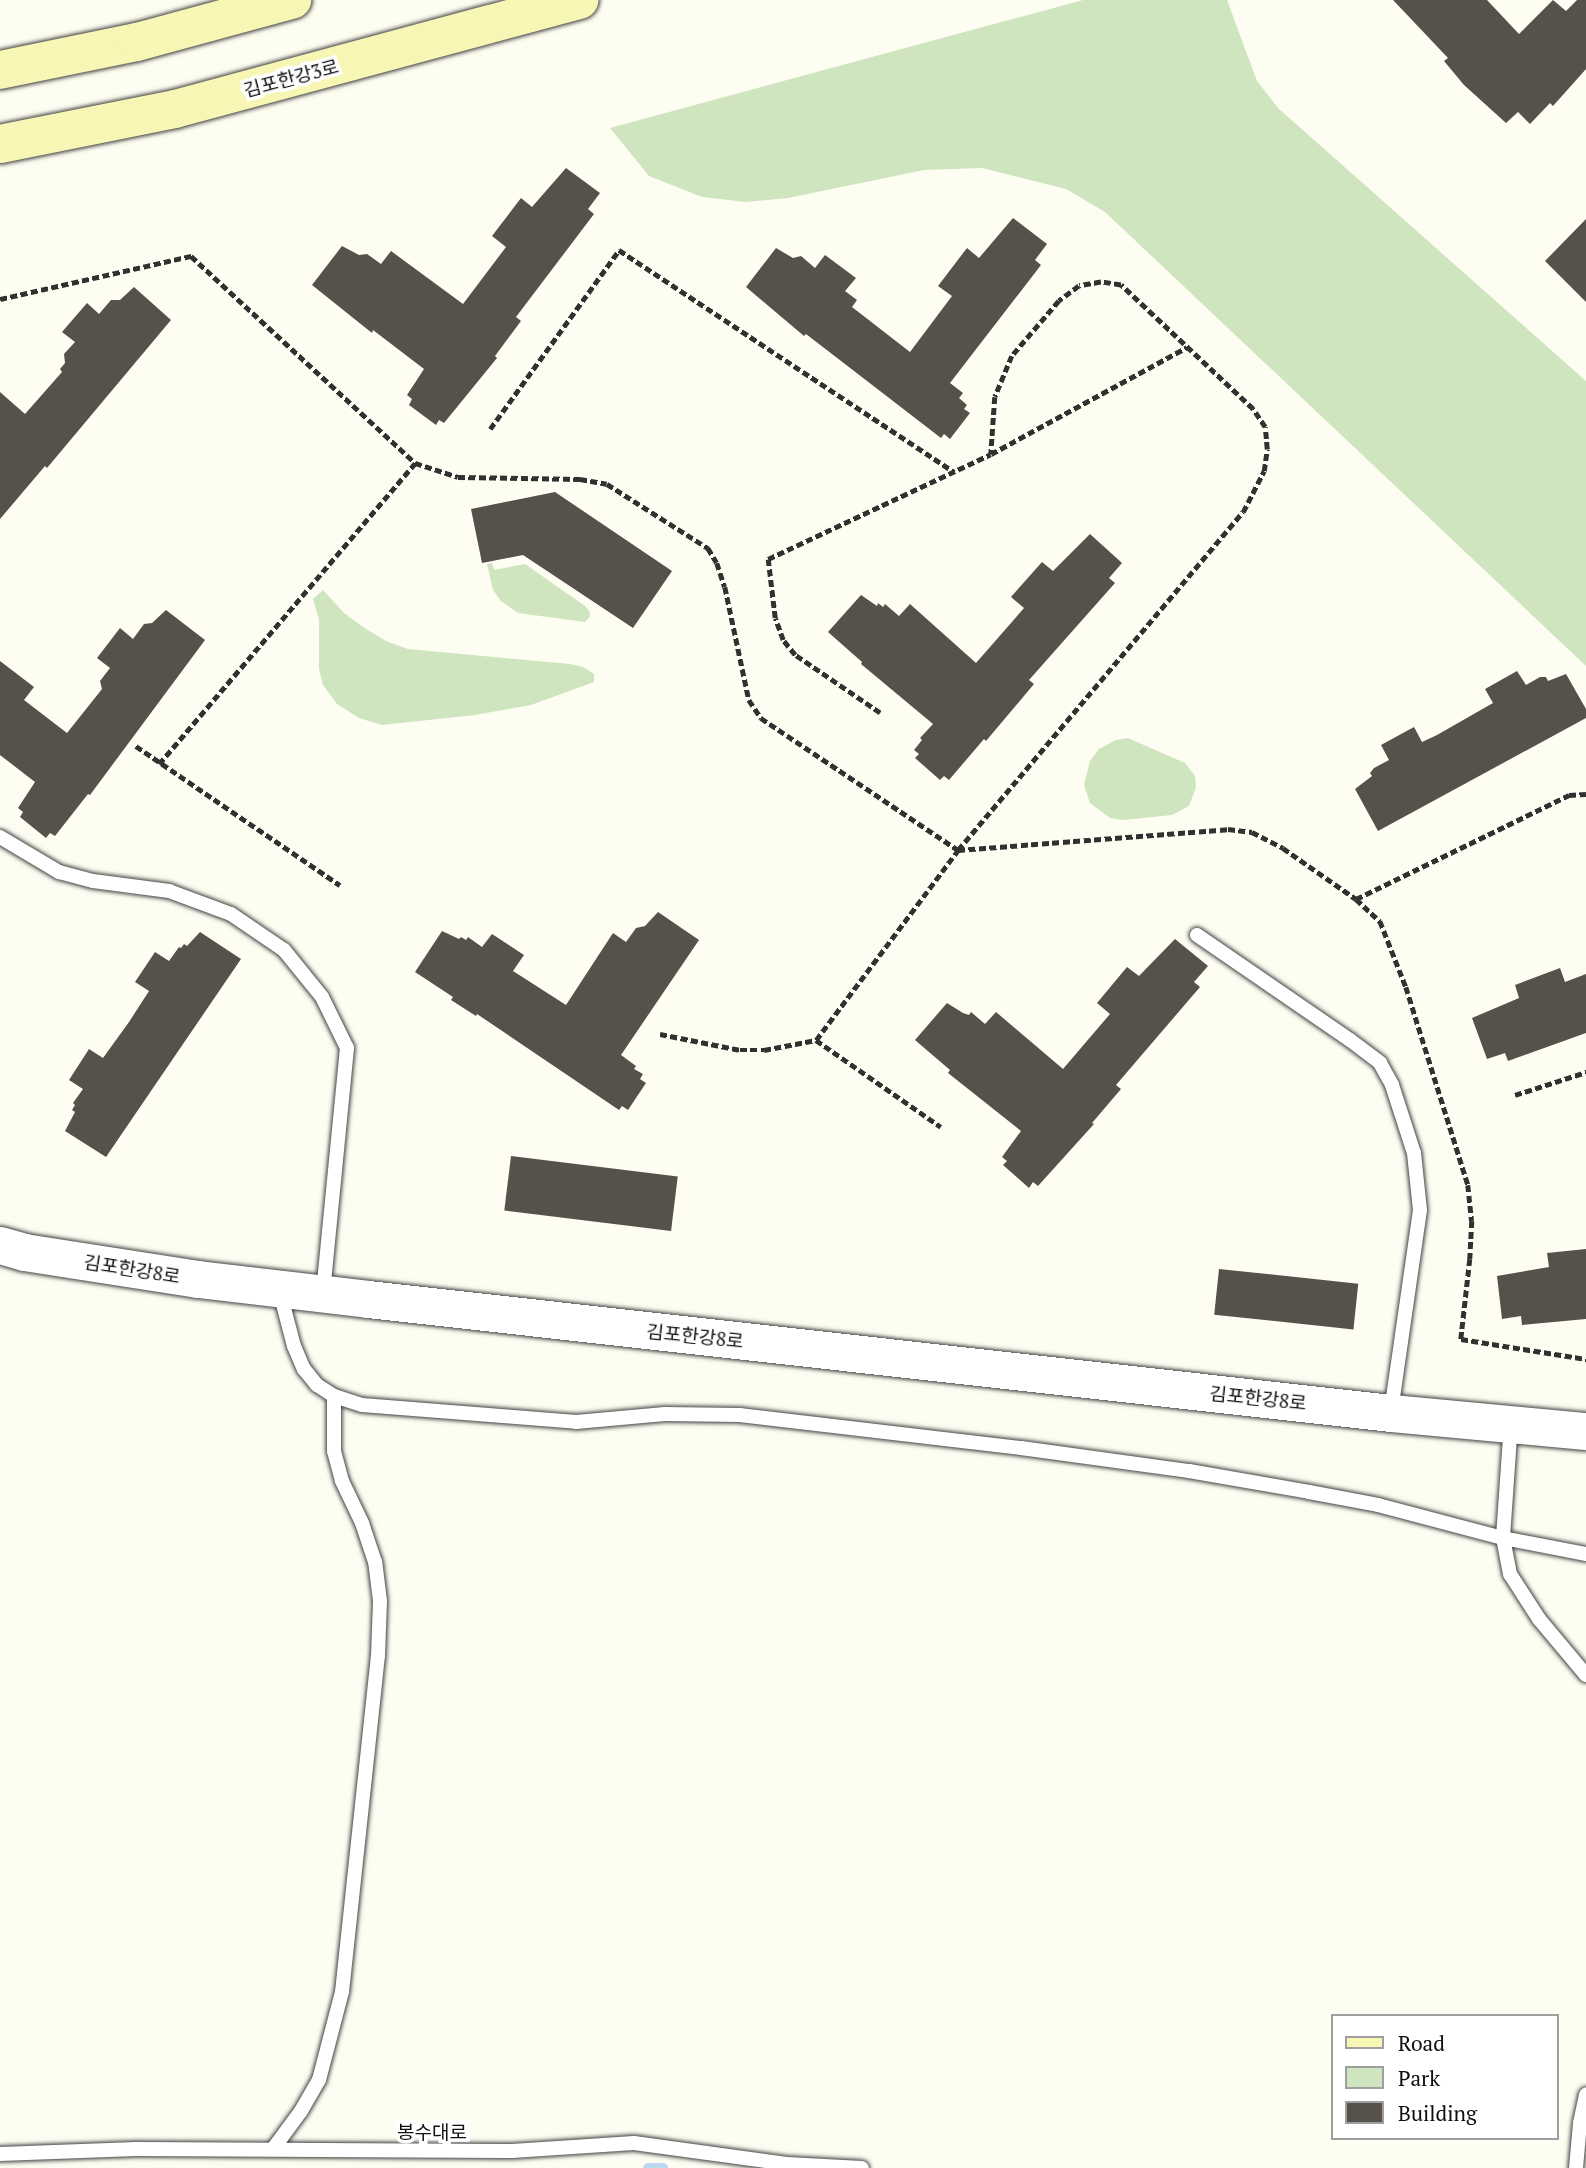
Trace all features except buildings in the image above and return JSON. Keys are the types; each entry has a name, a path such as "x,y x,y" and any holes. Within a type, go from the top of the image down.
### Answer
{"main road":[{"path":"0,71 137,42 292,0"},
{"name":"김포한강3로","path":"0,144 175,109 580,0"}],"street":[{"name":"김포한강8로","path":"0,1245 24,1252 198,1279 323,1294 1391,1413 1586,1431"},
{"name":"김포한강8로","path":"1391,1413 1510,1437 1586,1446"}],"lane":[{"path":"0,837 59,872 93,881 169,891 231,914 284,950 322,997 347,1048 323,1294"},
{"path":"1197,935 1350,1040 1380,1063 1392,1084 1414,1153 1420,1210 1391,1413"},
{"path":"279,1288 294,1346 304,1369 317,1385 334,1396 362,1405 576,1422 666,1414 740,1415 1049,1452 1189,1471 1378,1505 1503,1538 1586,1554"},
{"path":"273,2149 301,2111 318,2080 342,1992 378,1656 380,1601 375,1562 337,1461 334,1396"},
{"path":"1510,1437 1503,1538 1510,1574 1539,1619 1586,1675"},
{"path":"1576,2168 1586,2095"},
{"name":"봉수대로","path":"0,2154 136,2149 512,2151 634,2143 787,2164 862,2168"}],"path":[{"path":"490,429 619,250 954,472"},
{"path":"0,299 191,256 415,463 458,477 580,479 607,484 708,548 725,587 749,699 761,718 958,850 1228,829 1252,832 1283,848 1380,920 1388,940 1468,1185 1470,1259 1461,1339 1586,1359"},
{"path":"660,1034 740,1050 764,1050 816,1040 958,850 1243,512 1256,489 1267,449 1265,427 1253,409 1121,285 1101,282 1079,285 1051,310 1012,356 1002,374 995,397 991,454"},
{"path":"880,713 794,655 783,640 775,618 768,559 991,454 1187,347"},
{"path":"159,764 415,463"},
{"path":"136,746 340,885"},
{"path":"1356,900 1569,795 1586,794"},
{"path":"816,1040 941,1127"},
{"path":"1515,1095 1586,1072"}],"green space":[{"path":"1083,0 1227,0 1257,81 1278,108 1586,381 1586,666 1105,212 1066,189 982,168 924,170 788,198 746,202 702,197 649,176 610,128"},
{"path":"492,563 494,570 525,564 585,606 590,612 589,618 585,622 518,613 501,601 493,590 487,564"},
{"path":"323,590 344,613 363,627 386,641 408,649 570,664 583,667 594,674 594,682 531,705 475,715 382,725 359,718 337,704 323,685 319,669 319,619 313,599"},
{"path":"1128,738 1185,763 1195,776 1196,787 1189,806 1172,815 1123,820 1110,818 1090,803 1084,785 1090,761 1099,749 1116,740"}],"waterway":[{"path":"648,2168 663,2168"}]}
